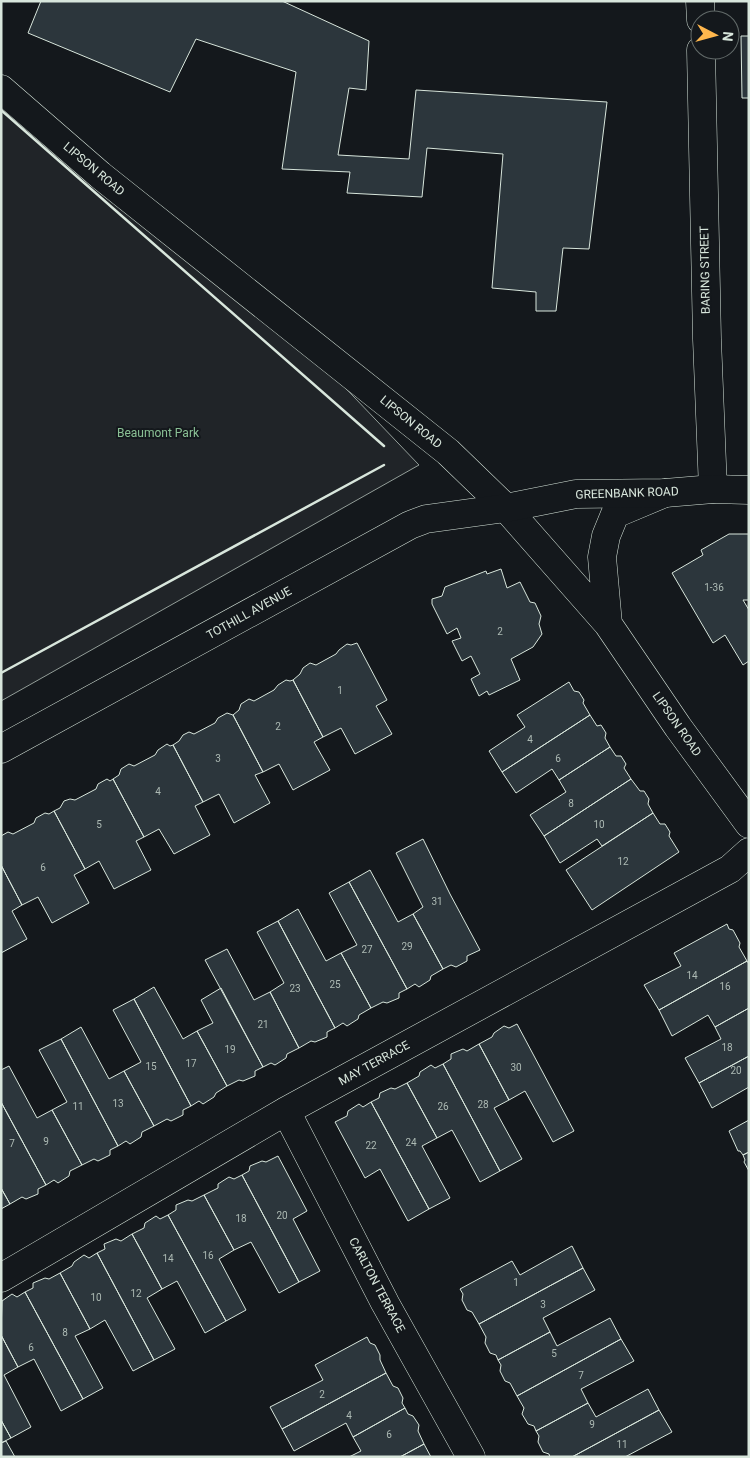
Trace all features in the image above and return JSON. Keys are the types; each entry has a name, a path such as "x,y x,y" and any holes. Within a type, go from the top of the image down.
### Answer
{"street":[{"name":"BARING STREET","path":"701,60 708,368 713,490"},
{"name":"LIPSON ROAD","path":"1,89 100,174 448,452 506,508 608,624 669,714 749,824"},
{"name":"GREENBANK ROAD","path":"506,508 576,494 749,490"},
{"path":"608,624 602,557 606,536 615,514 665,493"},
{"name":"TOTHILL AVENUE","path":"1,749 410,525 426,519 506,508"},
{"name":"MAY TERRACE","path":"1,1278 286,1111 730,869 749,852"},
{"name":"CARLTON TERRACE","path":"286,1111 385,1303 471,1457"}],"green space":[{"name":"Beaumont Park","path":"1,102 311,352 419,465 1,701"}],"building":[{"path":"41,1 282,1 369,41 366,90 349,88 338,155 409,159 416,90 607,102 589,249 563,248 556,311 536,311 536,292 492,288 503,154 427,148 422,197 347,193 350,172 282,169 296,72 196,39 170,92 28,33"},
{"path":"741,36 749,36 749,98 742,98"},
{"path":"729,534 749,534 749,600 743,600 749,610 749,661 743,665 725,635 713,643 672,573 703,555 701,550"},
{"path":"501,569 507,588 520,582 530,602 535,603 541,616 539,624 542,634 533,647 511,659 520,680 489,695 487,691 479,696 471,679 480,674 471,656 462,661 452,641 461,638 457,628 447,634 432,604 432,599 442,596 445,587 486,571 487,574"},
{"path":"357,643 387,700 376,706 392,734 355,754 341,728 323,737 293,680 310,663 316,665 336,654 347,644"},
{"path":"286,680 293,680 323,737 314,742 330,770 293,790 279,764 263,772 233,715 239,710 241,704 249,699 254,701 274,690"},
{"path":"569,682 574,691 579,692 590,715 502,772 489,751 525,727 517,715"},
{"path":"227,713 233,715 263,772 255,775 270,803 234,823 219,794 203,802 173,745 183,735 189,732 194,734 215,723 218,718"},
{"path":"590,715 597,726 601,725 606,733 605,738 610,747 559,780 552,769 516,793 502,772"},
{"path":"167,744 173,745 203,802 195,806 210,835 174,854 159,829 144,837 113,779 119,775 121,769 129,764 134,766 155,755 158,750"},
{"path":"610,747 616,756 621,756 626,764 624,768 631,779 544,836 530,815 566,792 559,780"},
{"path":"107,779 110,781 113,779 144,837 136,841 151,870 114,889 99,861 85,869 54,811 60,808 64,801 75,800 96,789 98,784"},
{"path":"631,779 640,791 644,791 649,799 648,804 653,813 602,846 597,839 560,863 544,836"},
{"path":"54,811 85,869 74,875 89,903 52,923 38,897 22,905 1,865 1,836 8,832 13,834 34,823 36,818"},
{"path":"653,813 660,824 665,824 670,832 669,836 679,852 592,910 566,870"},
{"path":"423,839 480,950 467,956 467,961 456,967 451,965 443,969 413,914 423,907 396,853"},
{"path":"1,865 22,905 12,911 27,939 1,953"},
{"path":"370,870 398,922 413,914 443,969 431,976 430,980 419,987 415,984 407,989 349,882"},
{"path":"349,882 407,989 399,993 399,998 387,1003 383,1002 371,1008 341,953 357,945 329,893"},
{"path":"298,909 326,961 341,953 371,1008 359,1015 358,1019 347,1026 343,1023 335,1028 278,921"},
{"path":"278,921 335,1028 327,1032 327,1037 315,1042 311,1041 299,1048 270,992 284,983 257,932"},
{"path":"727,924 729,929 733,930 740,943 739,947 747,961 659,1010 644,985 681,966 674,953"},
{"path":"227,949 254,1000 270,992 299,1048 287,1054 286,1058 275,1065 271,1063 263,1067 205,960"},
{"path":"747,961 749,964 749,1008 715,1027 708,1015 672,1036 659,1010"},
{"path":"154,987 183,1039 197,1031 227,1086 203,1104 199,1101 191,1106 134,999"},
{"path":"221,988 263,1067 255,1071 255,1076 243,1081 239,1080 227,1086 197,1031 213,1023 201,1000"},
{"path":"134,999 191,1106 183,1110 183,1115 171,1121 167,1119 154,1126 124,1071 141,1062 113,1010"},
{"path":"749,1008 749,1056 699,1083 685,1058 721,1039 715,1027"},
{"path":"517,1024 574,1131 553,1142 525,1091 509,1100 479,1044 492,1037 494,1033 504,1026 509,1028"},
{"path":"81,1027 109,1079 124,1071 154,1126 142,1132 141,1137 130,1144 126,1141 118,1146 61,1039"},
{"path":"61,1039 118,1146 110,1150 110,1155 98,1161 94,1159 82,1165 52,1110 67,1102 39,1050"},
{"path":"479,1044 509,1100 494,1108 522,1159 500,1171 443,1064 451,1059 451,1054 463,1049 467,1051"},
{"path":"749,1056 749,1087 712,1108 699,1083"},
{"path":"443,1064 500,1171 480,1182 452,1130 437,1138 407,1083 419,1076 420,1072 431,1065 435,1068"},
{"path":"9,1066 37,1118 52,1110 82,1165 70,1171 69,1176 58,1183 54,1180 46,1185 1,1102 1,1070"},
{"path":"407,1083 437,1138 422,1146 450,1198 429,1209 371,1102 379,1098 380,1093"},
{"path":"1,1102 46,1185 38,1189 38,1194 26,1199 22,1197 10,1204 1,1188"},
{"path":"371,1102 429,1209 408,1221 380,1169 365,1178 335,1122 347,1116 348,1111 359,1104 363,1107"},
{"path":"749,1120 749,1152 743,1155 738,1151 729,1131"},
{"path":"749,1152 749,1171 744,1162 743,1155"},
{"path":"278,1156 307,1211 293,1219 320,1271 299,1282 242,1175 249,1171 250,1166 262,1161 266,1162"},
{"path":"242,1175 299,1282 279,1293 251,1242 234,1250 204,1195 218,1188 218,1184 229,1177 234,1179"},
{"path":"1,1188 10,1204 1,1209"},
{"path":"204,1195 234,1250 219,1259 246,1310 226,1321 168,1215 176,1210 176,1205 188,1200 192,1201"},
{"path":"168,1215 226,1321 205,1333 177,1281 162,1289 132,1234 144,1228 145,1223 156,1216 160,1219"},
{"path":"132,1234 162,1289 147,1298 175,1349 154,1360 97,1253 105,1249 104,1244 116,1239 121,1241"},
{"path":"572,1246 583,1268 479,1324 472,1312 467,1310 462,1300 463,1294 460,1289 512,1261 520,1275"},
{"path":"97,1253 154,1360 133,1371 105,1320 90,1329 60,1273 72,1266 74,1262 84,1255 89,1258"},
{"path":"583,1268 595,1290 543,1318 550,1332 498,1360 496,1355 490,1353 485,1343 486,1337 479,1324"},
{"path":"60,1273 90,1329 75,1336 103,1388 83,1399 25,1292 33,1288 33,1283 45,1278 49,1279"},
{"path":"25,1292 83,1399 61,1411 34,1359 18,1367 1,1335 2,1301 12,1294 17,1297"},
{"path":"610,1318 621,1339 517,1396 510,1383 505,1381 500,1371 501,1365 498,1360 550,1332 557,1346"},
{"path":"1,1335 18,1367 4,1375 31,1427 11,1438 1,1420"},
{"path":"367,1337 370,1343 375,1345 386,1373 282,1429 270,1407 323,1380 315,1365"},
{"path":"621,1339 634,1361 581,1389 588,1403 536,1431 534,1426 528,1424 522,1414 524,1408 517,1396"},
{"path":"386,1373 393,1386 398,1388 405,1408 353,1437 346,1423 294,1451 282,1429"},
{"path":"648,1389 659,1410 572,1457 550,1457 549,1454 543,1452 538,1442 539,1436 536,1431 588,1403 596,1417"},
{"path":"405,1408 419,1425 418,1431 424,1444 400,1457 349,1457 361,1451 353,1437"},
{"path":"659,1410 672,1432 625,1457 572,1457"},
{"path":"1,1420 11,1438 1,1443"},
{"path":"6,1441 15,1457 1,1457 1,1443"},
{"path":"424,1444 431,1457 400,1457"}],"wall":[{"path":"1,110 384,446"},
{"path":"1,673 384,465"}]}
